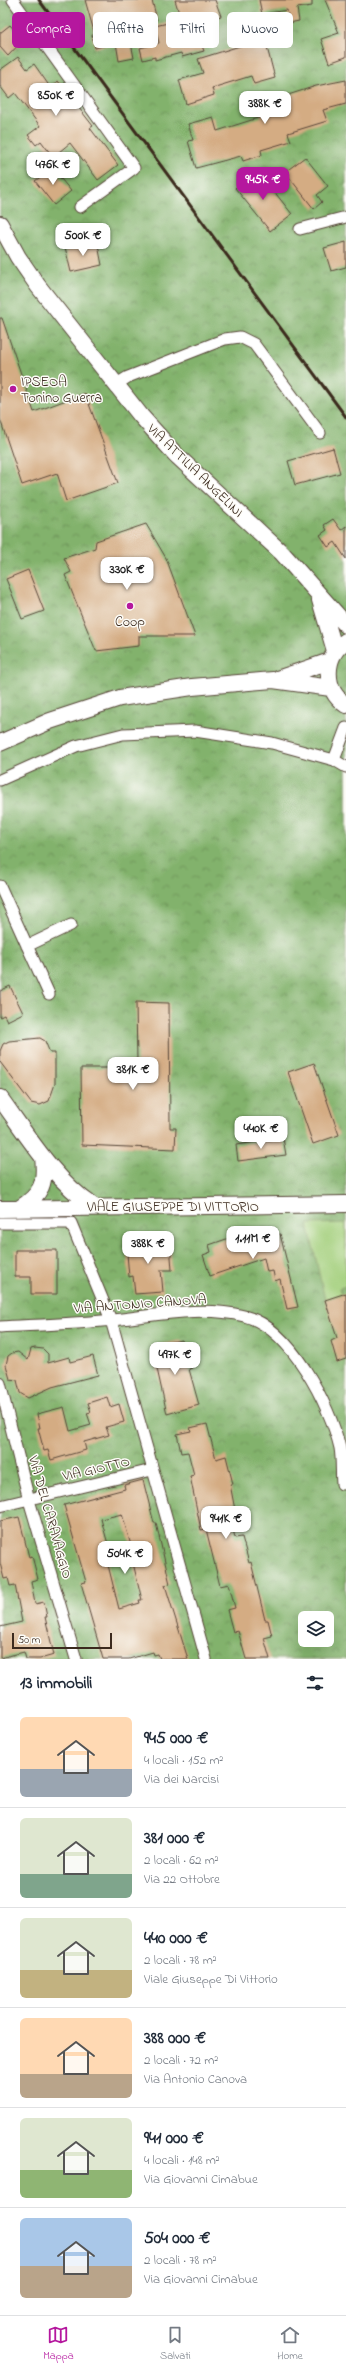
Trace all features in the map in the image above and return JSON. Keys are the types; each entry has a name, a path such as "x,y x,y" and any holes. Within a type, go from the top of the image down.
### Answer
{"street":[{"path":"13,0 134,168 80,207"},
{"path":"300,229 346,217"},
{"name":"VIA ATTILIA ANGELINI","path":"0,224 18,257 38,286 115,385 176,455 282,553 346,624"},
{"path":"115,385 128,377 225,339 240,337 254,344 320,432"},
{"name":"VIA ATTILIA ANGELINI","path":"316,591 337,651 328,675 331,688"},
{"path":"273,680 337,651"},
{"path":"0,743 50,721 120,698 192,687 273,680 331,688 336,696 346,705"},
{"path":"334,760 346,728"},
{"path":"0,780 76,746 123,734 195,731 272,743 334,760 346,767"},
{"path":"0,886 49,994"},
{"path":"27,946 71,925"},
{"path":"0,1098 43,1157 81,1198 92,1206"},
{"path":"20,1208 32,1200 40,1191 45,1175 43,1157"},
{"name":"VIALE GIUSEPPE DI VITTORIO","path":"0,1209 92,1206 346,1204"},
{"name":"VIALE GIUSEPPE DI VITTORIO","path":"0,1223 71,1223 111,1320"},
{"name":"VIA ANTONIO CANOVA","path":"0,1327 111,1320 177,1312 220,1312 245,1316 264,1325 276,1335 291,1352 318,1392 328,1414 340,1449 342,1484"},
{"path":"111,1320 206,1659"},
{"name":"VIA DEL CARAVAGGIO","path":"0,1383 29,1500 76,1659"},
{"name":"VIA GIOTTO","path":"0,1506 152,1470"}],"green space":[{"path":"0,0 346,0 346,1659 0,1659"},
{"path":"346,1223 346,1286 340,1288 342,1294 325,1300 308,1224"}],"building":[{"path":"85,0 152,0 155,12 93,12 93,28"},
{"path":"175,0 215,0 221,16 219,17 219,12 179,12"},
{"path":"259,0 312,0 312,6 297,8 299,21 293,22 293,12 287,12 287,10 262,12"},
{"path":"325,0 346,0 346,57 329,63 321,39 339,33"},
{"path":"166,23 166,48 203,48 204,51 182,57 181,53 155,60 155,57 143,60 140,48 158,48 158,25"},
{"path":"10,25 12,27 12,48 16,48 8,56 0,47 0,33"},
{"path":"117,48 132,48 134,58 119,61"},
{"path":"233,48 267,48 275,78 254,84 251,76 212,88 214,95 186,104 179,80 203,73 198,59"},
{"path":"18,57 27,69 34,64 50,87 58,81 93,126 90,128 118,165 98,180 70,143 53,157 41,141 36,145 28,135 40,126 15,93 9,98 0,86 0,70"},
{"path":"346,80 346,104 323,110 327,121 288,133 291,141 261,150 262,155 243,161 241,156 196,168 188,141 193,140 188,124 213,117 217,131 261,117 257,105 316,86"},
{"path":"305,157 328,186 317,195 322,202 314,209 285,172"},
{"path":"52,168 71,191 54,205 35,181"},
{"path":"257,170 292,214 270,231 235,188"},
{"path":"88,242 89,247 98,245 102,265 71,272 65,247"},
{"path":"346,242 346,267 331,271 324,248"},
{"path":"0,318 2,318 34,412 85,393 118,483 66,501 57,473 22,485 0,419"},
{"path":"333,448 340,473 295,485 288,461"},
{"path":"333,519 341,530 346,526 346,559 335,542 328,547 320,535 327,530 324,525"},
{"name":"Coop","path":"146,524 166,558 195,636 139,636 139,646 96,651 65,575 71,572 64,558 95,548 96,541"},
{"path":"28,570 44,611 22,619 6,579"},
{"path":"10,986 23,1013 7,1021 4,1015 0,1017 0,991"},
{"path":"136,1002 169,1003 170,1128 176,1128 175,1149 82,1145 81,1068 108,1068 108,1062 137,1062"},
{"path":"40,1038 45,1041 50,1053 55,1053 55,1084 49,1101 40,1105 31,1103 0,1062 0,1051 3,1044 9,1041"},
{"path":"314,1063 339,1135 313,1144 288,1072"},
{"path":"283,1138 286,1155 238,1161 236,1145"},
{"path":"280,1234 298,1307 287,1309 280,1279 275,1281 273,1271 267,1272 264,1258 210,1276 203,1255 211,1252 209,1245 235,1236 238,1243"},
{"path":"148,1241 148,1245 170,1244 172,1270 161,1270 163,1292 135,1294 133,1276 129,1277 126,1242"},
{"path":"15,1250 57,1250 57,1294 31,1294 31,1277 15,1277"},
{"path":"346,1293 346,1359 337,1362 331,1341 337,1338 325,1300"},
{"path":"182,1340 185,1354 189,1353 192,1368 189,1369 199,1405 167,1414 152,1346"},
{"path":"31,1349 43,1349 48,1354 48,1363 69,1357 70,1362 93,1356 98,1375 52,1387 28,1398 20,1393 17,1380 10,1379 6,1365 8,1356 12,1353 18,1352 28,1360"},
{"path":"107,1397 110,1407 119,1404 124,1422 106,1427 109,1435 84,1442 86,1450 51,1460 48,1450 44,1451 38,1428 40,1428 37,1414 64,1407 70,1431 91,1425 87,1413 91,1412 88,1403"},
{"path":"207,1424 216,1459 226,1456 233,1484 230,1484 235,1510 229,1511 235,1538 242,1537 249,1563 251,1562 265,1620 268,1620 272,1636 264,1638 270,1659 246,1659 238,1631 233,1632 227,1610 235,1608 229,1584 220,1586 206,1529 201,1530 190,1476 194,1475 188,1452 181,1453 177,1434 191,1431 190,1428"},
{"path":"143,1480 154,1523 156,1523 170,1584 165,1585 188,1659 160,1659 158,1654 154,1655 153,1652 129,1659 103,1659 81,1583 86,1582 64,1505 125,1489 124,1485","holes":["122,1514 136,1563 133,1563 142,1600 139,1600 140,1603 119,1609 106,1557 111,1555 101,1519"]},
{"path":"19,1517 29,1557 32,1556 38,1579 31,1581 35,1604 44,1602 47,1617 45,1617 54,1655 40,1659 26,1659 24,1652 0,1658 0,1627 22,1622 15,1585 10,1586 8,1578 4,1579 0,1563 0,1521"}],"railway":[{"path":"39,0 346,417"}],"place":[{"name":"IPSEOA Tonino Guerra","path":"13,389"},
{"name":"Coop","path":"130,606"}]}
